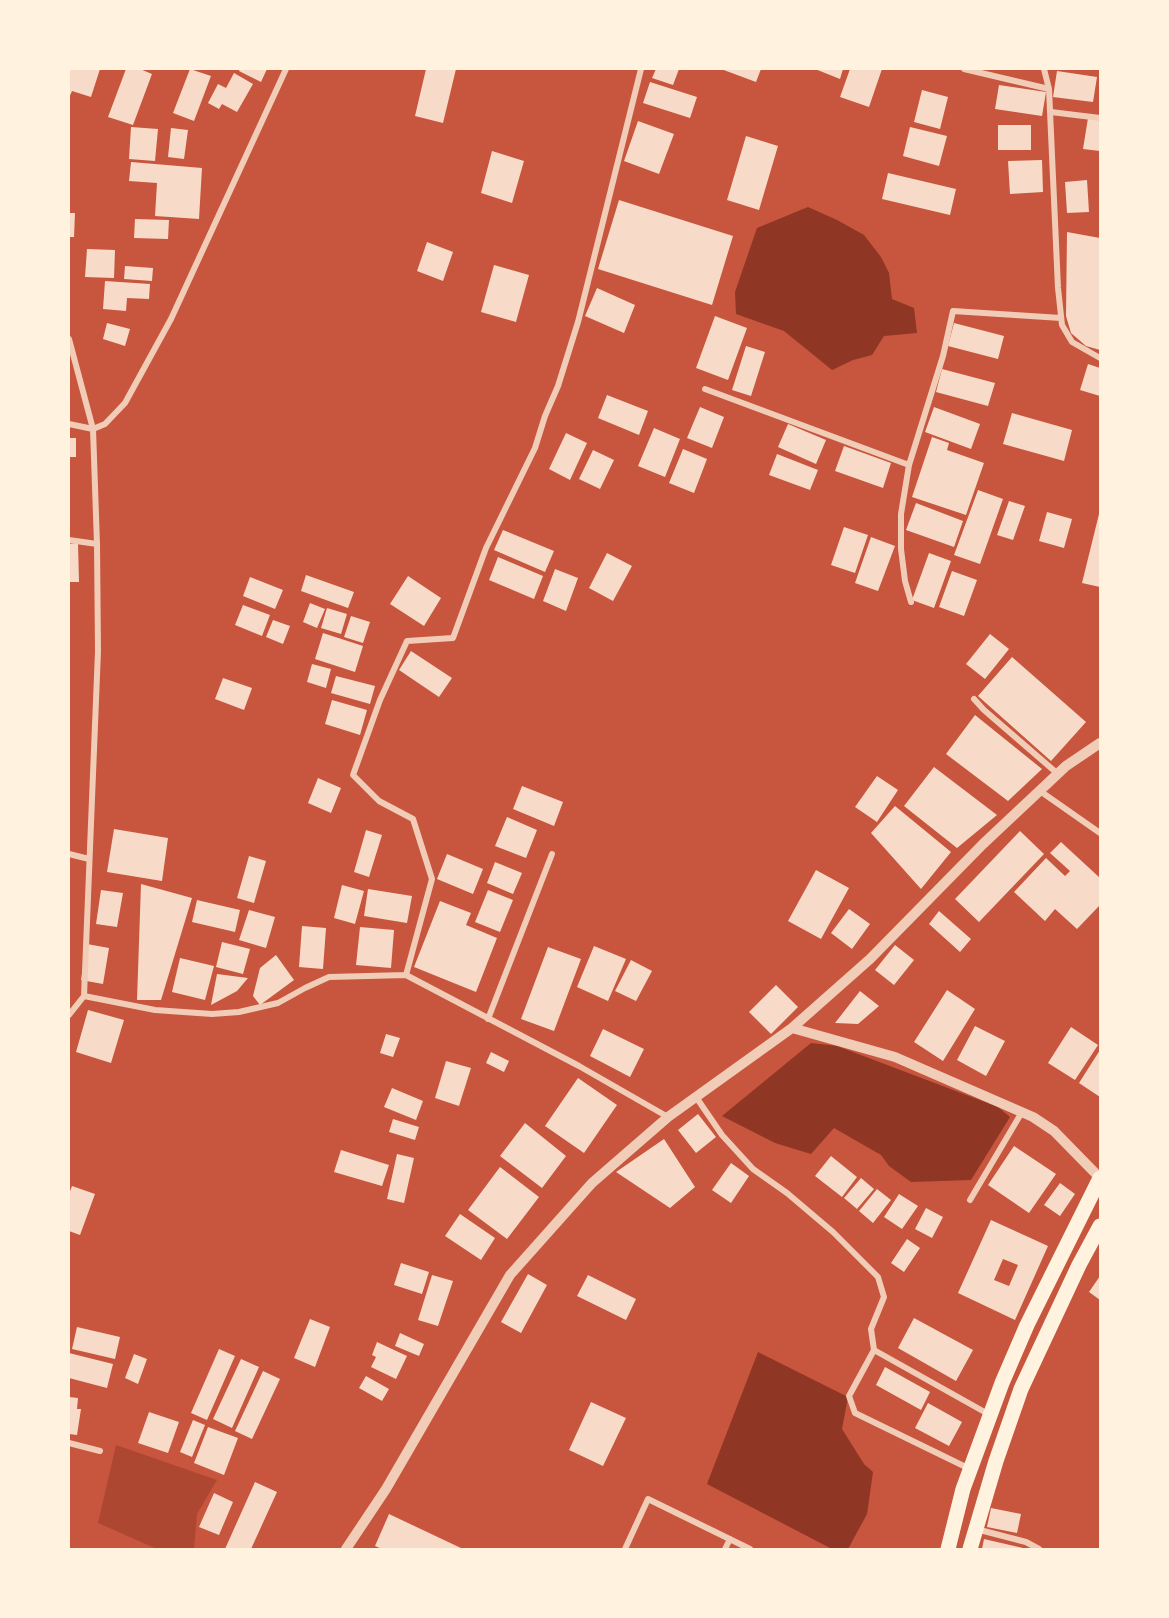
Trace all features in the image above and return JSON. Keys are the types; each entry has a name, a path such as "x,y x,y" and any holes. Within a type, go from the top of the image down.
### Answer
{"main road":[{"path":"948,1549 970,1469 990,1415 1028,1324 1100,1178"},
{"path":"970,1549 1022,1389 1074,1275 1100,1226"}],"street":[{"path":"69,424 93,429 105,424 126,403 171,319 286,69"},
{"path":"406,975 432,879 413,819 379,801 353,775 380,700 406,641 453,638 486,548 535,448 578,322 641,69"},
{"path":"964,69 1049,89"},
{"path":"1044,69 1051,112 1058,288 1062,325 1072,342 1100,358"},
{"path":"1051,112 1100,118"},
{"path":"911,602 905,581 901,549 901,514 909,465 943,356 953,311 1061,318"},
{"path":"69,339 93,429 98,651 84,996 69,1014"},
{"path":"705,389 909,465"},
{"path":"69,540 97,544"},
{"path":"974,699 1058,774"},
{"path":"346,1549 386,1488 510,1275 592,1183 668,1117 792,1028 870,959 983,844 1058,774 1100,743"},
{"path":"1040,791 1100,833"},
{"path":"69,854 89,859"},
{"path":"488,1019 552,854"},
{"path":"84,996 155,1010 239,1012 278,1003 305,987 329,977 406,975 579,1066 668,1117"},
{"path":"792,1028 895,1057 1033,1117 1054,1131 1100,1178"},
{"path":"696,1097 722,1135 753,1169 787,1193 878,1277 884,1297 871,1329 874,1350 849,1396 855,1413 970,1469"},
{"path":"970,1200 1022,1112"},
{"path":"874,1350 990,1415"},
{"path":"69,1443 100,1450"},
{"path":"625,1549 648,1499 750,1549"},
{"path":"975,1529 1026,1542 1039,1549"},
{"path":"725,1549 730,1539"}],"shaded area":[{"path":"808,207 864,235 881,257 889,273 892,299 914,308 917,333 884,336 872,355 853,360 832,370 784,331 736,314 735,292 757,228"},
{"path":"811,1043 837,1046 998,1107 1010,1117 971,1180 911,1182 889,1166 881,1155 834,1128 811,1154 775,1143 722,1116"},
{"path":"758,1352 848,1397 842,1429 864,1464 873,1472 867,1514 848,1549 832,1549 707,1484"},
{"path":"116,1445 217,1480 197,1514 194,1549 157,1549 98,1523"}],"building":[{"path":"69,69 100,69 91,97 72,91 69,98"},
{"path":"126,69 140,69 152,74 133,125 108,117"},
{"path":"190,69 211,76 194,121 173,113"},
{"path":"240,69 267,69 261,82 239,71"},
{"path":"426,69 456,69 443,123 415,116"},
{"path":"656,69 679,69 673,85 652,78"},
{"path":"721,69 761,69 756,82"},
{"path":"815,69 843,69 840,79"},
{"path":"850,69 882,69 869,107 840,97"},
{"path":"1057,71 1097,77 1093,102 1053,97"},
{"path":"234,73 253,84 237,112 222,104 219,109 208,103 218,84 226,88"},
{"path":"650,82 697,97 690,118 643,103"},
{"path":"999,85 1046,92 1042,116 995,109"},
{"path":"922,90 948,97 940,129 914,122"},
{"path":"1088,118 1100,120 1100,151 1083,149"},
{"path":"638,121 674,134 659,174 624,161"},
{"path":"998,125 1031,125 1031,150 998,150"},
{"path":"131,127 158,129 155,161 129,159"},
{"path":"910,127 947,136 939,166 903,156"},
{"path":"171,128 188,130 184,159 168,157"},
{"path":"746,136 778,146 759,210 727,200"},
{"path":"492,151 524,161 512,203 481,193"},
{"path":"1042,160 1043,192 1010,194 1008,161"},
{"path":"131,162 202,168 199,219 155,216 157,183 129,181"},
{"path":"888,173 956,189 950,215 882,199"},
{"path":"1087,180 1089,212 1067,213 1065,182"},
{"path":"619,200 733,236 712,305 598,269"},
{"path":"69,213 75,213 74,237 69,237"},
{"path":"135,219 169,220 168,239 134,238"},
{"path":"1067,232 1100,238 1100,350 1086,346 1071,333 1066,316"},
{"path":"427,242 453,252 443,281 417,271"},
{"path":"87,249 115,250 114,278 85,277"},
{"path":"494,265 529,275 516,322 481,312"},
{"path":"125,266 153,268 152,281 124,279"},
{"path":"105,281 150,284 149,299 127,298 126,311 103,309"},
{"path":"597,288 635,305 624,333 585,316"},
{"path":"715,316 747,328 728,380 696,368"},
{"path":"107,323 130,329 125,346 103,339"},
{"path":"954,323 1004,336 998,359 948,346"},
{"path":"746,346 765,352 751,396 732,390"},
{"path":"1088,364 1100,368 1100,396 1080,390"},
{"path":"942,369 995,383 988,406 936,392"},
{"path":"607,395 648,411 639,435 598,418"},
{"path":"700,407 724,417 712,448 687,438"},
{"path":"934,407 980,424 971,449 925,432"},
{"path":"1012,413 1072,430 1064,461 1003,444"},
{"path":"788,424 826,440 816,464 778,447"},
{"path":"654,428 680,439 665,477 638,466"},
{"path":"566,433 587,443 570,480 549,469"},
{"path":"932,437 949,443 947,450 984,463 966,515 912,497"},
{"path":"69,438 76,438 76,457 69,457"},
{"path":"844,446 891,463 883,488 835,471"},
{"path":"683,449 707,459 694,493 669,483"},
{"path":"593,450 614,460 600,489 579,479"},
{"path":"777,454 818,470 810,490 769,475"},
{"path":"978,490 1003,499 980,564 954,555"},
{"path":"1009,501 1025,506 1013,540 997,535"},
{"path":"916,503 963,521 954,547 906,530"},
{"path":"1047,512 1072,519 1064,548 1039,541"},
{"path":"1100,514 1100,587 1082,583"},
{"path":"844,527 868,535 855,573 831,565"},
{"path":"503,530 554,551 545,572 494,550"},
{"path":"871,537 895,546 878,591 855,583"},
{"path":"78,543 79,582 69,582 69,544"},
{"path":"607,553 632,566 613,601 589,588"},
{"path":"929,553 951,561 934,608 912,600"},
{"path":"498,557 543,576 534,599 489,580"},
{"path":"555,569 578,578 566,611 543,601"},
{"path":"952,571 977,580 964,616 939,607"},
{"path":"306,575 354,592 348,608 301,591"},
{"path":"408,576 441,598 424,626 390,604"},
{"path":"250,577 283,590 275,609 243,596"},
{"path":"310,603 325,609 317,628 303,622"},
{"path":"243,605 270,615 262,636 235,625"},
{"path":"327,608 347,614 341,634 321,628"},
{"path":"351,616 370,622 363,643 344,637"},
{"path":"273,620 290,626 283,644 266,637"},
{"path":"323,633 363,646 355,672 315,659"},
{"path":"990,634 1009,649 985,679 966,664"},
{"path":"411,651 452,678 439,697 399,670"},
{"path":"1012,657 1086,722 1051,761 978,696"},
{"path":"312,664 331,669 326,688 307,682"},
{"path":"336,676 375,686 370,704 331,693"},
{"path":"223,678 252,688 244,710 215,699"},
{"path":"332,700 367,710 360,735 325,724"},
{"path":"975,715 1042,769 1008,801 946,754"},
{"path":"934,767 997,815 957,848 904,806"},
{"path":"877,776 898,790 877,822 855,807"},
{"path":"318,778 341,788 331,813 308,803"},
{"path":"522,786 563,802 554,826 513,809"},
{"path":"895,806 951,852 921,889 871,833"},
{"path":"507,817 537,830 526,858 495,846"},
{"path":"114,829 168,838 162,881 107,872"},
{"path":"366,830 382,835 369,877 354,872"},
{"path":"1020,831 1044,854 979,922 955,899"},
{"path":"1061,842 1100,878 1100,905 1077,929 1055,909 1045,921 1014,892 1046,858 1065,876 1070,871 1050,853"},
{"path":"447,854 483,869 473,894 437,879"},
{"path":"249,856 266,861 254,903 237,898"},
{"path":"495,862 522,873 513,894 487,883"},
{"path":"816,870 849,888 821,939 788,921"},
{"path":"141,884 192,898 161,1000 137,1000"},
{"path":"342,885 364,891 355,924 334,918"},
{"path":"368,889 412,896 407,923 364,916"},
{"path":"101,890 123,893 117,927 96,924"},
{"path":"488,890 513,900 500,932 475,922"},
{"path":"197,900 240,910 235,932 192,922"},
{"path":"440,901 471,913 466,925 497,938 476,992 414,967"},
{"path":"849,909 870,924 852,949 831,933"},
{"path":"249,910 275,917 266,948 239,940"},
{"path":"939,911 971,939 960,952 929,924"},
{"path":"302,926 326,928 323,969 299,967"},
{"path":"360,927 394,930 391,968 356,965"},
{"path":"222,942 250,949 243,974 216,967"},
{"path":"87,944 109,948 103,984 81,980"},
{"path":"895,945 914,960 894,985 875,970"},
{"path":"594,946 626,959 608,1001 577,987"},
{"path":"548,947 581,959 554,1031 521,1019"},
{"path":"276,955 294,980 260,1005 253,996 260,968"},
{"path":"180,958 214,966 205,1000 172,992"},
{"path":"631,960 652,971 636,1001 615,991"},
{"path":"217,974 248,978 237,991 211,1005"},
{"path":"776,985 798,1007 771,1034 749,1012"},
{"path":"947,990 975,1009 943,1061 914,1042"},
{"path":"860,991 879,1006 858,1024 835,1023"},
{"path":"88,1010 124,1020 111,1063 76,1052"},
{"path":"975,1026 1005,1041 986,1076 957,1060"},
{"path":"1071,1027 1098,1045 1075,1080 1048,1063"},
{"path":"603,1029 644,1049 630,1077 590,1056"},
{"path":"386,1034 400,1038 393,1057 380,1053"},
{"path":"1100,1050 1100,1097 1079,1083"},
{"path":"491,1052 509,1061 504,1072 486,1063"},
{"path":"446,1061 471,1068 459,1106 435,1098"},
{"path":"578,1078 617,1105 584,1153 545,1126"},
{"path":"392,1088 423,1101 416,1120 384,1107"},
{"path":"698,1114 716,1137 696,1153 678,1130"},
{"path":"393,1119 419,1127 415,1140 389,1132"},
{"path":"525,1123 566,1156 542,1188 500,1156"},
{"path":"664,1139 695,1187 670,1208 616,1172"},
{"path":"1014,1146 1056,1174 1029,1213 988,1185"},
{"path":"341,1150 389,1165 382,1186 334,1172"},
{"path":"397,1154 414,1158 404,1203 387,1199"},
{"path":"831,1156 857,1177 842,1197 815,1176"},
{"path":"731,1163 749,1176 731,1203 712,1190"},
{"path":"500,1167 539,1197 507,1239 468,1210"},
{"path":"861,1178 874,1189 857,1209 844,1198"},
{"path":"1060,1183 1075,1194 1060,1216 1044,1205"},
{"path":"72,1186 95,1194 80,1235 69,1231 69,1194"},
{"path":"877,1189 891,1200 873,1223 859,1211"},
{"path":"899,1194 918,1206 902,1229 884,1217"},
{"path":"926,1208 943,1217 932,1238 915,1229"},
{"path":"460,1214 495,1238 481,1260 445,1236"},
{"path":"991,1220 1048,1246 1015,1320 958,1293","holes":["1003,1259 1018,1265 1009,1286 994,1280"]},
{"path":"907,1239 920,1248 904,1272 891,1263"},
{"path":"401,1263 429,1272 422,1294 394,1285"},
{"path":"528,1274 547,1285 521,1333 501,1322"},
{"path":"432,1275 453,1281 438,1326 418,1320"},
{"path":"588,1275 636,1299 626,1320 577,1296"},
{"path":"1100,1276 1100,1300 1089,1292"},
{"path":"914,1318 973,1350 956,1381 898,1348"},
{"path":"310,1319 330,1327 315,1367 294,1358"},
{"path":"77,1327 120,1337 115,1359 72,1349"},
{"path":"400,1333 424,1344 419,1356 395,1346"},
{"path":"377,1342 407,1356 396,1379 371,1367 376,1357 372,1355"},
{"path":"219,1349 235,1356 207,1420 191,1413"},
{"path":"69,1353 113,1364 107,1388 69,1378"},
{"path":"134,1354 147,1359 138,1384 125,1378"},
{"path":"241,1359 259,1367 232,1428 213,1419"},
{"path":"885,1367 930,1392 921,1410 876,1385"},
{"path":"263,1371 280,1379 252,1439 235,1431"},
{"path":"366,1376 389,1389 382,1401 359,1388"},
{"path":"69,1397 78,1398 77,1409 81,1409 77,1435 69,1434"},
{"path":"591,1402 626,1418 603,1466 569,1450"},
{"path":"928,1403 962,1422 949,1446 915,1428"},
{"path":"149,1412 179,1422 168,1453 138,1443"},
{"path":"193,1420 205,1425 192,1457 180,1452"},
{"path":"208,1427 238,1438 224,1475 194,1463"},
{"path":"255,1482 277,1492 251,1549 225,1549"},
{"path":"214,1493 233,1502 219,1535 199,1527"},
{"path":"991,1508 1021,1514 1017,1533 987,1527"},
{"path":"389,1514 463,1549 382,1549 375,1546"},
{"path":"984,1539 1023,1548 1023,1549 982,1549"}]}
